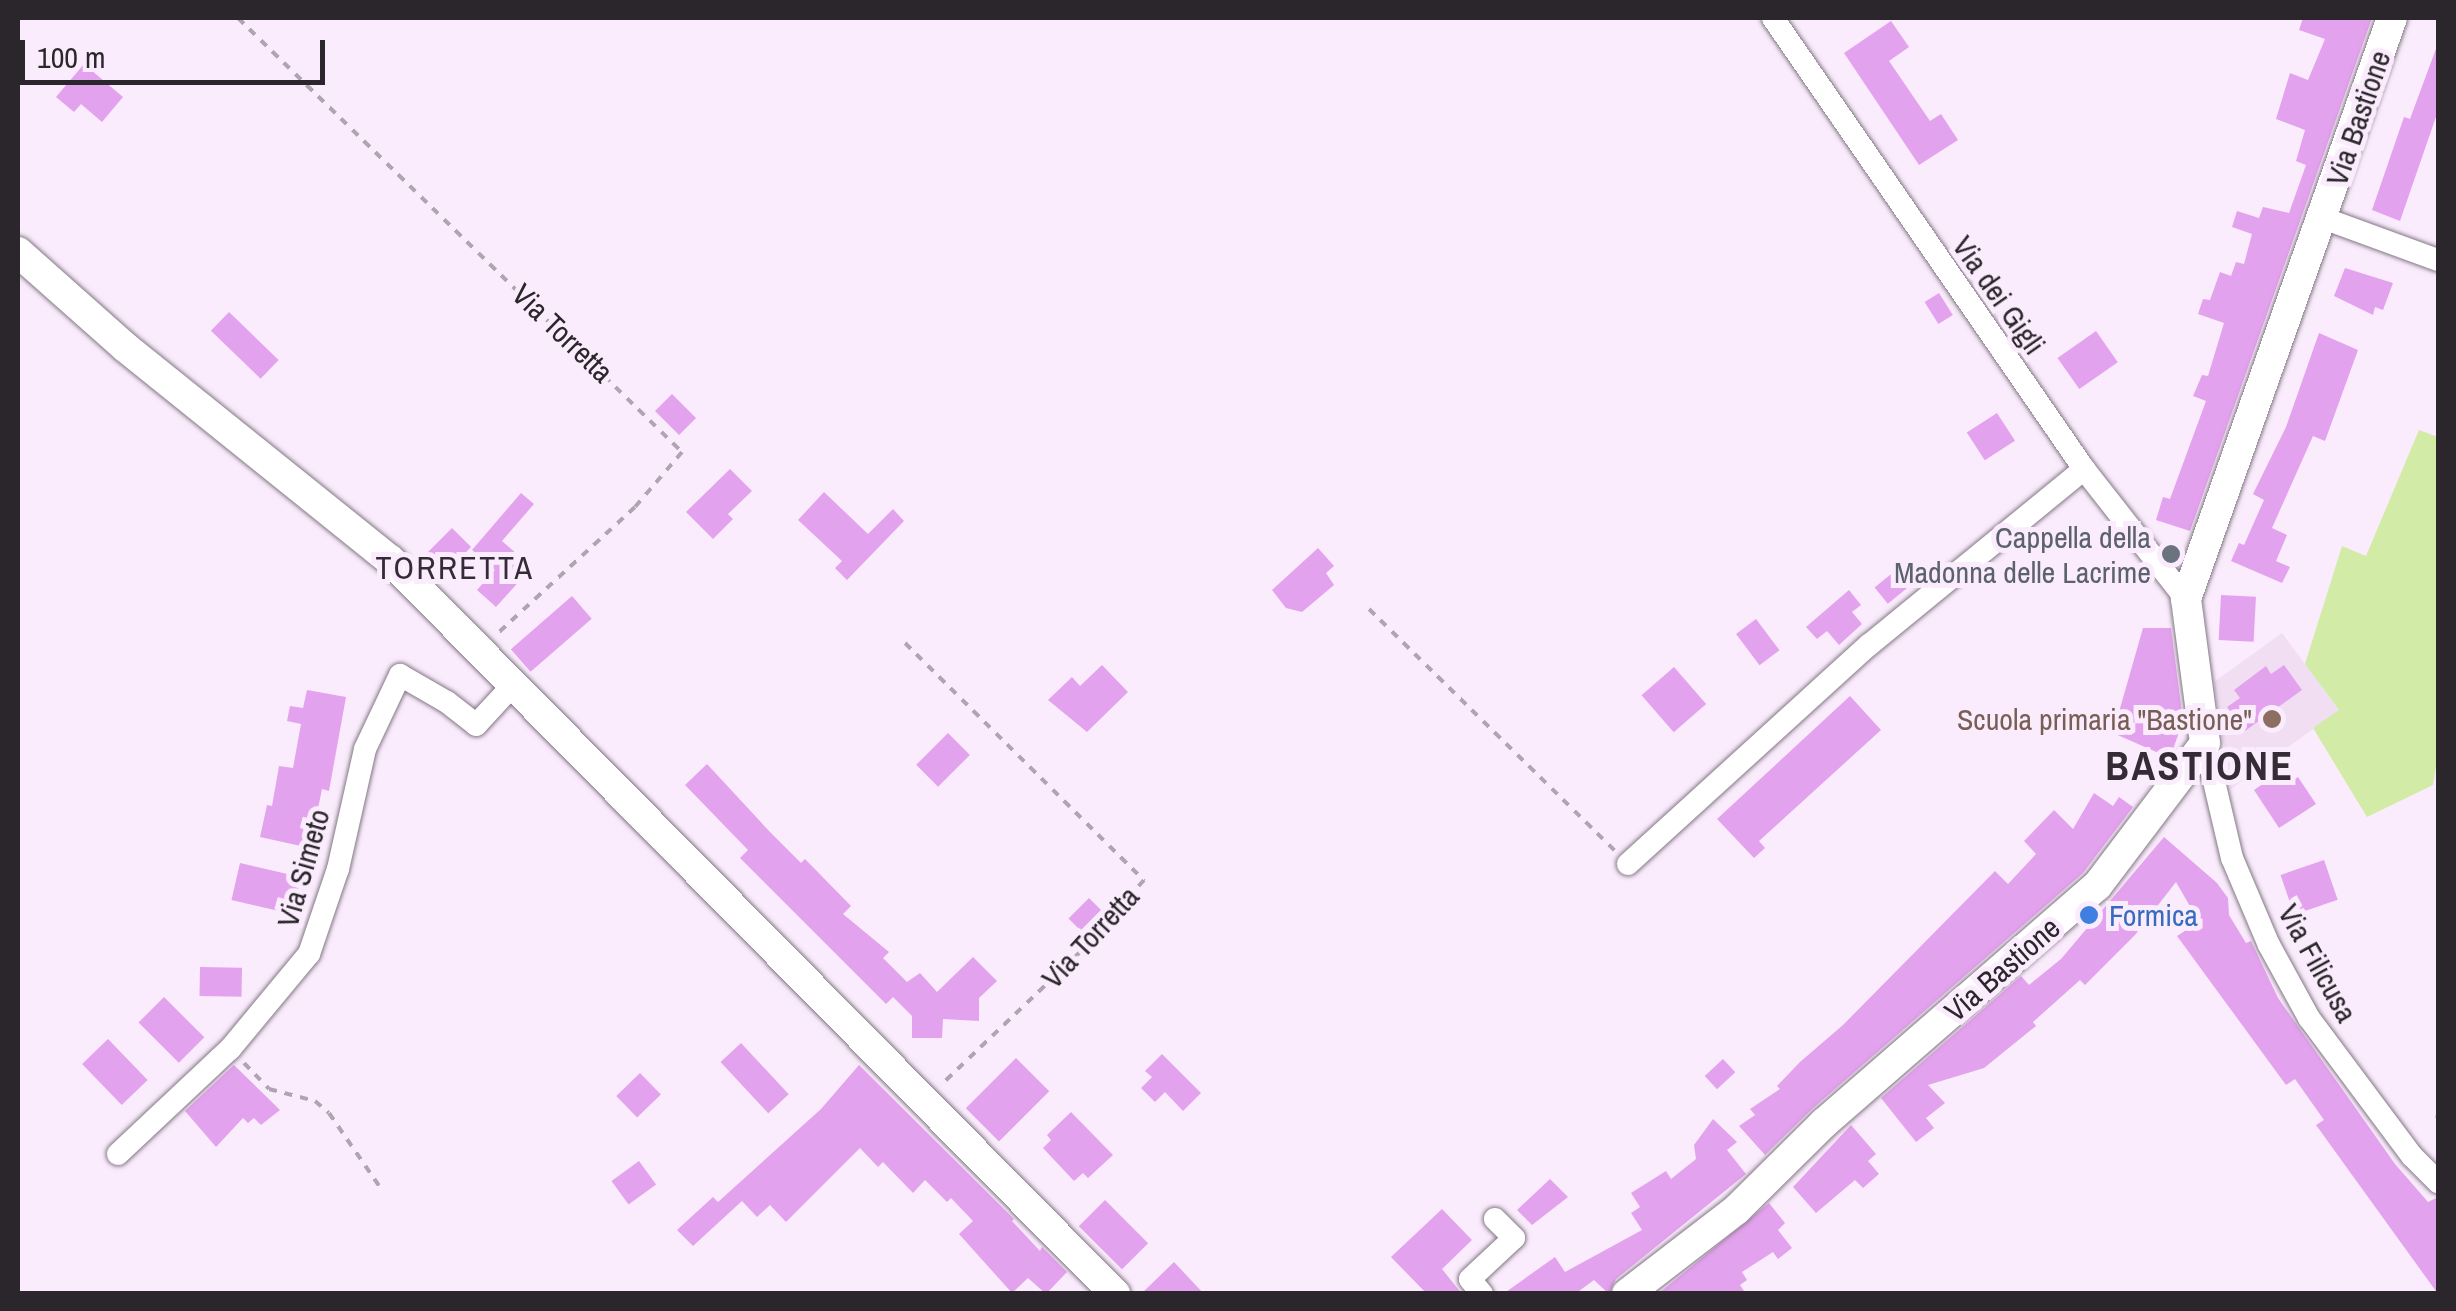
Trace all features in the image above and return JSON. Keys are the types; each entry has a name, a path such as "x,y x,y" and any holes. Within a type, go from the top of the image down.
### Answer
{"street":[{"name":"Via dei Gigli","path":"1773,18 2084,469 2186,598"},
{"name":"Via Bastione","path":"1627,1294 1736,1210 1824,1123 2097,886 2205,742 2186,598 2392,18"},
{"name":"Via Bastione","path":"2323,218 2438,260"},
{"path":"18,252 125,347 390,560 1116,1294"},
{"path":"1628,864 1869,645 2084,469"},
{"name":"Via Simeto","path":"118,1154 230,1049 290,982 314,944 338,869 364,748 400,676 447,702 476,725 513,685"},
{"name":"Via Filicusa","path":"2205,742 2232,858 2268,946 2310,1018 2412,1156 2438,1182"},
{"path":"1482,1294 1470,1279 1514,1238 1496,1219"}],"path":[{"name":"Via Torretta","path":"238,18 682,452 635,508 479,651"},
{"path":"1369,609 1628,864"},
{"name":"Via Torretta","path":"905,643 1144,880 1080,953 923,1102"},
{"path":"230,1049 270,1089 315,1101 382,1190"}],"shaded area":[{"name":"Scuola primaria \"Bastione\"","path":"2282,633 2339,710 2231,789 2214,682"}],"green space":[{"path":"2419,430 2438,437 2438,754 2433,785 2367,817 2313,728 2339,710 2305,664 2342,546 2366,556"}],"building":[{"path":"2303,18 2372,18 2190,531 2156,520 2163,497 2170,499 2206,401 2193,396 2202,375 2208,376 2224,323 2198,314 2203,299 2210,300 2220,272 2231,276 2236,262 2244,264 2252,234 2232,227 2237,211 2259,218 2263,207 2289,213 2306,165 2296,161 2305,130 2276,119 2290,73 2308,80 2325,39 2299,30"},
{"path":"1891,21 1909,47 1889,61 1930,121 1941,114 1958,140 1919,165 1844,53"},
{"path":"2437,46 2438,111 2400,221 2372,210 2404,117 2410,119"},
{"path":"84,64 123,97 102,122 81,104 74,112 56,97"},
{"path":"2345,268 2393,283 2383,310 2375,307 2373,315 2334,296"},
{"path":"1939,293 1953,315 1938,324 1925,302"},
{"path":"229,312 279,360 261,379 211,331"},
{"path":"2096,331 2118,362 2079,389 2057,358"},
{"path":"2319,333 2358,350 2325,441 2313,436 2272,528 2287,535 2276,561 2290,567 2282,583 2231,561 2239,543 2244,545 2264,500 2253,494 2286,427"},
{"path":"672,394 696,418 679,435 655,411"},
{"path":"1997,413 2015,441 1985,460 1967,433"},
{"path":"730,469 752,491 728,514 733,519 713,539 686,512"},
{"path":"824,492 868,534 893,509 904,521 847,580 835,568 842,561 798,520"},
{"path":"521,493 534,504 502,541 532,567 496,607 477,590 495,570 472,550"},
{"path":"452,528 471,547 441,577 422,558"},
{"path":"1318,548 1334,566 1326,573 1334,585 1302,612 1286,608 1272,590"},
{"path":"1901,566 1914,582 1888,604 1875,587"},
{"path":"1849,590 1861,605 1852,612 1862,624 1839,645 1827,631 1817,639 1806,627"},
{"path":"2221,595 2256,597 2254,642 2219,640"},
{"path":"572,596 592,619 531,672 511,649"},
{"path":"1756,619 1779,650 1760,665 1736,634"},
{"path":"2143,628 2171,628 2183,721 2170,758 2113,733"},
{"path":"1102,665 1128,692 1087,732 1048,700 1072,677 1080,686"},
{"path":"2284,665 2302,690 2245,731 2227,707 2240,698 2234,690 2266,666 2271,674"},
{"path":"1674,667 1706,704 1674,732 1642,695"},
{"path":"307,690 346,697 329,791 322,789 310,848 260,837 267,805 272,806 279,766 293,768 301,724 287,721 290,706 303,708"},
{"path":"1850,696 1881,730 1759,841 1765,848 1754,858 1717,819"},
{"path":"948,733 970,755 938,787 916,765"},
{"path":"707,764 801,863 805,859 851,906 843,914 889,952 883,958 907,982 920,973 937,992 973,957 997,981 979,998 979,1021 943,1019 942,1038 912,1038 912,1016 893,997 886,1004 740,858 748,850 685,785"},
{"path":"2273,777 2287,785 2298,777 2316,804 2279,828 2254,790"},
{"path":"2094,793 2113,806 2119,797 2133,807 2083,873 1812,1109 1765,1155 1739,1126 1755,1115 1750,1109 1780,1089 1777,1086 1800,1062 1843,1025 1995,871 2008,884 2036,854 2024,841 2054,810 2073,829"},
{"path":"2164,837 2217,883 2228,898 2229,915 2246,943 2251,941 2278,998 2395,1164 2428,1202 2438,1197 2438,1294 2316,1125 2324,1120 2295,1079 2286,1085 2177,936 2199,922 2176,882 2135,935 2085,985 2080,980 2033,1022 2036,1026 1984,1068 1928,1085 1945,1103 1926,1118 1934,1128 1916,1142 1881,1098 2021,976 2029,985 2061,959"},
{"path":"2324,860 2338,900 2294,915 2281,875"},
{"path":"240,863 301,877 293,914 231,900"},
{"path":"1089,898 1101,910 1081,931 1068,919"},
{"path":"200,967 242,968 241,997 199,996"},
{"path":"164,997 204,1037 179,1063 139,1022"},
{"path":"108,1039 148,1080 122,1105 82,1064"},
{"path":"741,1043 789,1094 768,1113 721,1062"},
{"path":"1162,1054 1201,1093 1183,1111 1165,1092 1155,1102 1141,1088 1152,1077 1145,1071"},
{"path":"1016,1058 1049,1091 999,1141 966,1108"},
{"path":"1723,1059 1735,1072 1717,1089 1705,1076"},
{"path":"234,1065 280,1110 261,1125 254,1118 248,1123 243,1118 216,1147 185,1111"},
{"path":"859,1065 1014,1219 1040,1251 1042,1247 1067,1272 1046,1294 1028,1278 1012,1293 959,1234 973,1221 951,1198 947,1202 925,1180 913,1193 883,1162 878,1167 860,1148 786,1222 770,1205 757,1217 742,1201 693,1246 677,1230 713,1197 718,1202 821,1109"},
{"path":"640,1073 661,1095 637,1118 616,1096"},
{"path":"1071,1112 1113,1155 1088,1178 1083,1173 1074,1181 1043,1148 1051,1140 1047,1135"},
{"path":"1713,1119 1737,1142 1727,1150 1746,1174 1616,1279 1609,1294 1594,1280 1575,1294 1503,1294 1555,1257 1565,1272 1642,1230 1631,1213 1640,1207 1631,1193 1666,1171 1671,1179 1696,1159 1694,1145"},
{"path":"1851,1125 1876,1154 1868,1161 1879,1174 1863,1188 1855,1180 1816,1213 1793,1187"},
{"path":"639,1161 656,1184 629,1204 611,1181"},
{"path":"1550,1179 1568,1197 1532,1225 1517,1210"},
{"path":"1105,1200 1148,1243 1122,1269 1079,1226"},
{"path":"1769,1203 1785,1223 1778,1230 1792,1248 1778,1259 1773,1252 1742,1272 1747,1280 1740,1285 1746,1294 1658,1294"},
{"path":"1442,1209 1472,1240 1442,1269 1462,1294 1427,1294 1391,1257"},
{"path":"1174,1262 1204,1294 1141,1294"}],"place":[{"name":"Cappella della Madonna delle Lacrime","path":"2171,554"},
{"name":"Scuola primaria \"Bastione\"","path":"2272,719"},
{"name":"Formica","path":"2089,915"}],"district":[{"name":"TORRETTA","path":"455,568"},
{"name":"BASTIONE","path":"2200,766"}]}
